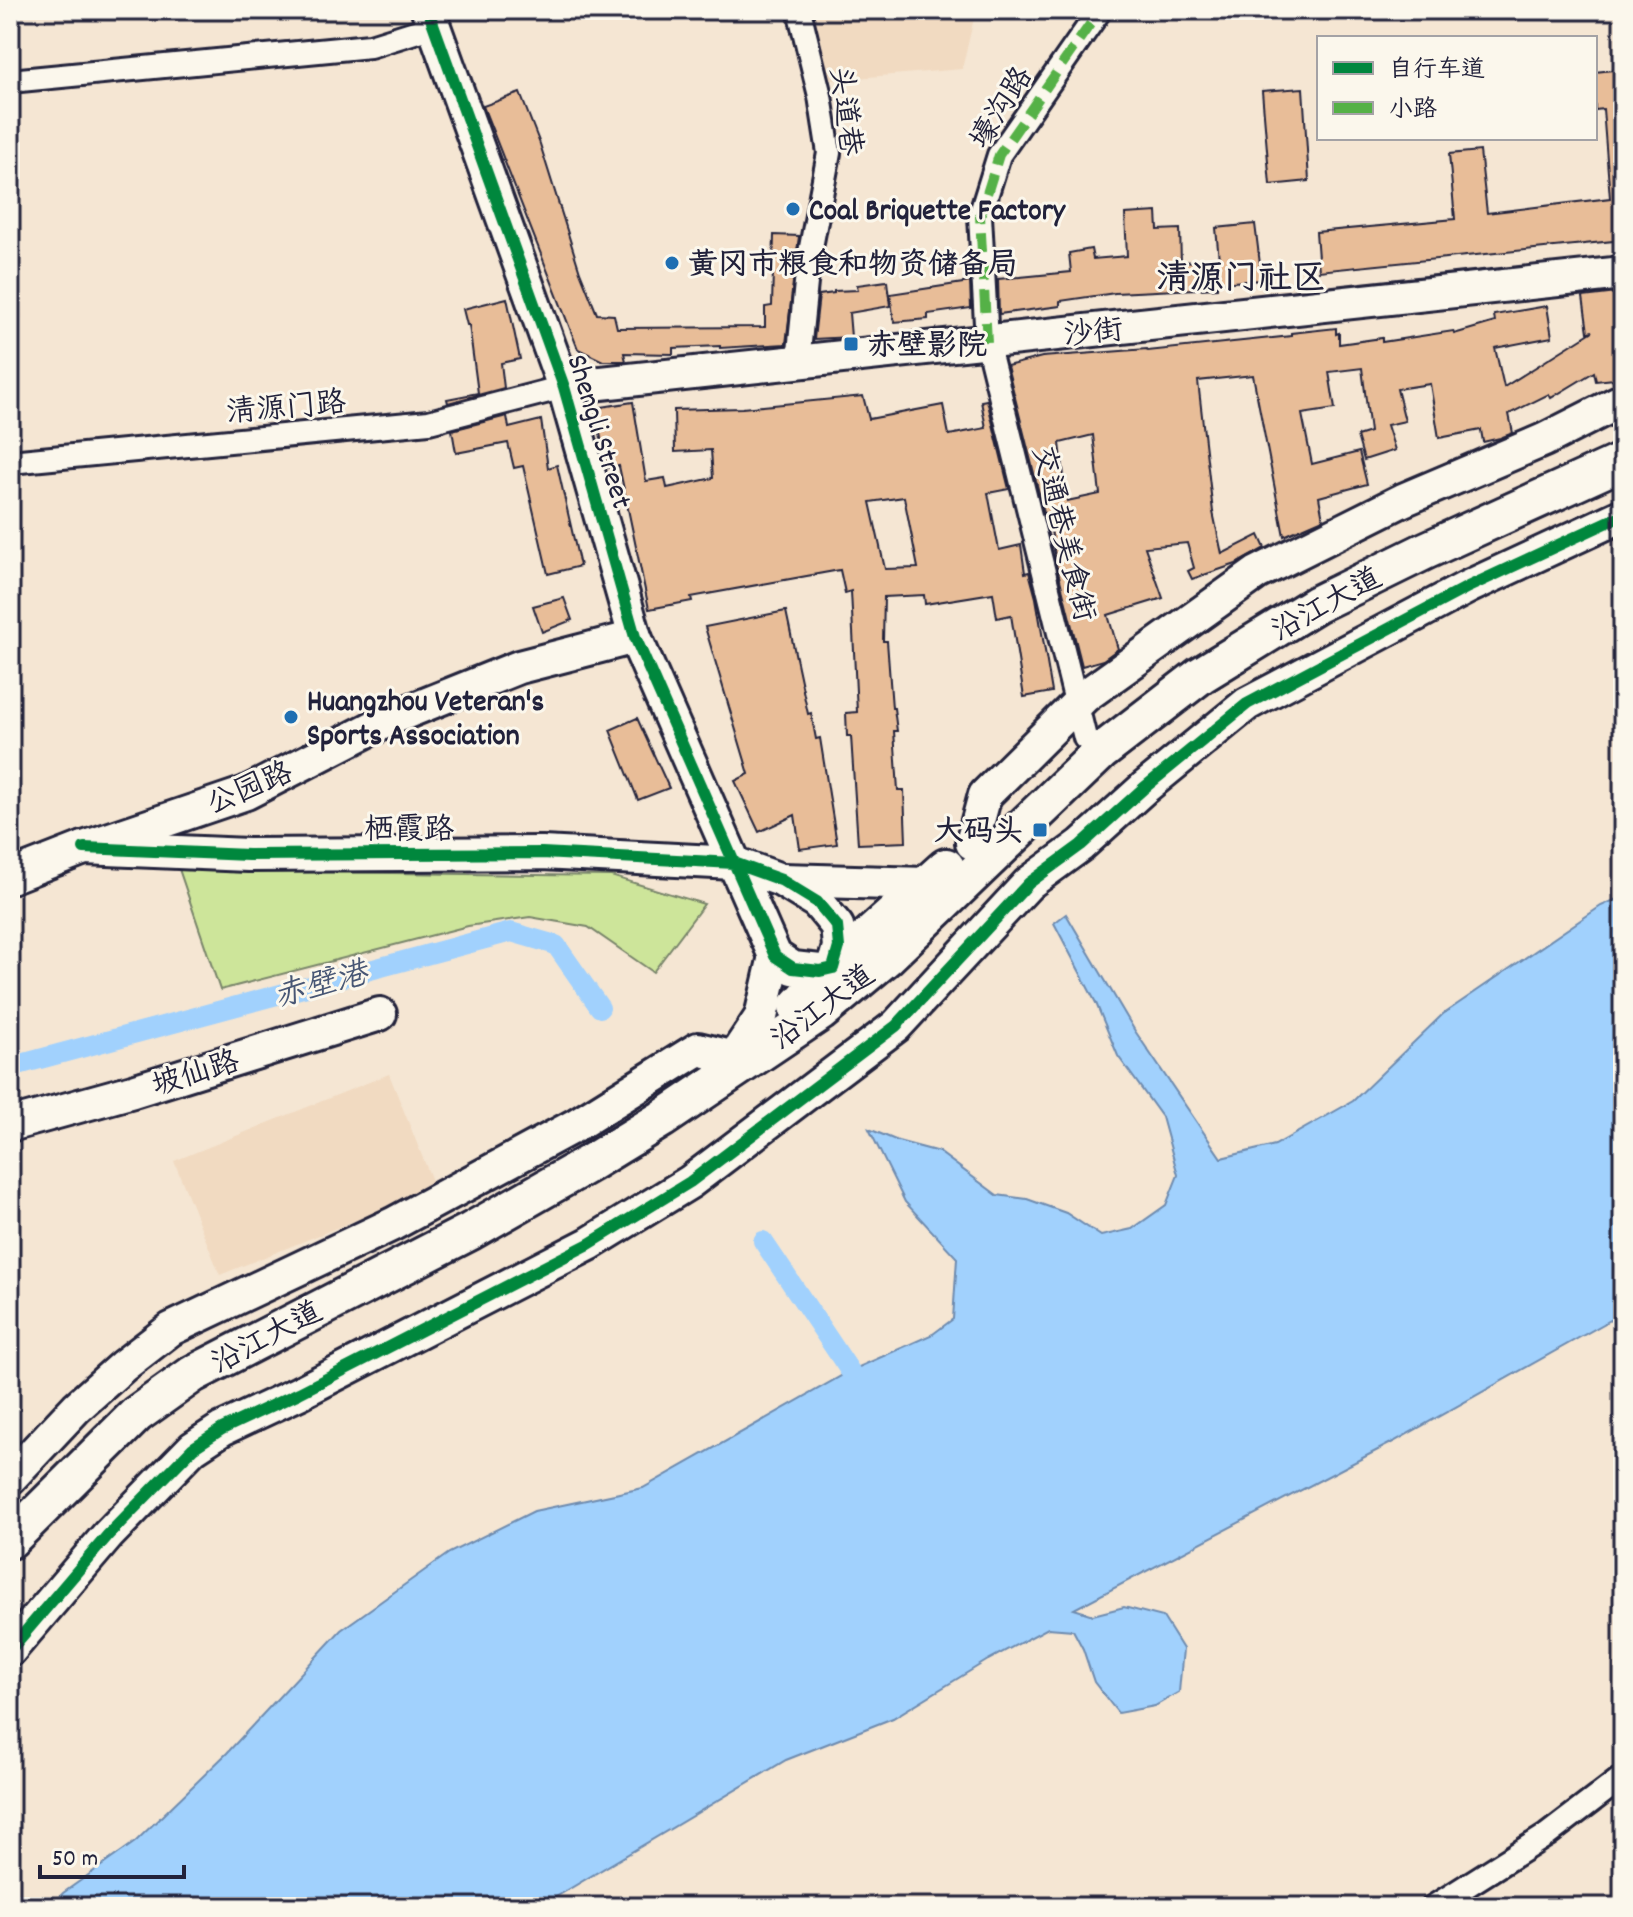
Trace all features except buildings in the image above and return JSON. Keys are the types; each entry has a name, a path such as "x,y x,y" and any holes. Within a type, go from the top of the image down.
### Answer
{"main road":[{"name":"沿江大道","path":"10,1513 113,1410 170,1365 206,1343 373,1261 509,1189 639,1115 792,1012 833,968 972,843 1081,721 1337,570 1394,541 1623,438"},
{"name":"沿江大道","path":"10,1540 137,1414 193,1374 471,1231 590,1163 662,1119 821,1012 887,957 1101,752 1201,675 1315,605 1623,461"}],"street":[{"name":"头道巷","path":"798,362 808,263 829,153 820,96 799,10"},
{"name":"壕沟路","path":"987,342 980,216 999,155 1100,10"},
{"path":"10,81 370,46 431,18"},
{"name":"Shengli Street","path":"431,18 564,387 635,637 775,956"},
{"name":"沙街","path":"564,387 1623,273"},
{"name":"交通巷美食街","path":"987,342 1081,721"},
{"name":"清源门路","path":"10,462 429,422 564,387"},
{"path":"1081,721 1257,573 1403,500 1544,440 1623,400"},
{"path":"10,1650 108,1535 193,1448 222,1429 589,1244 690,1182 896,1026 1029,883 1081,845 1144,788 1247,704 1468,587 1623,515"},
{"name":"公园路","path":"84,848 246,793 392,718 519,667 635,637"},
{"name":"栖霞路","path":"10,876 84,848 248,855 542,853 734,863 781,880"},
{"path":"781,880 817,902 837,926 839,947 821,1012"},
{"path":"781,880 927,884"},
{"path":"10,1478 77,1407 171,1329 393,1224 576,1125 698,1049 734,1051 761,1017 775,956 793,968 820,971 833,968"},
{"name":"坡仙路","path":"10,1125 133,1091 380,1014"},
{"path":"1433,1907 1547,1835 1623,1777"}],"shaded area":[{"path":"807,10 976,10 962,69 822,81"},
{"path":"10,163 22,319 10,320"},
{"path":"389,1074 435,1188 220,1275 174,1161"}],"green space":[{"path":"178,866 246,871 611,876 704,904 653,972 588,927 530,917 468,926 220,990"}],"water":[{"path":"1623,896 1623,1313 1395,1441 1074,1609 1093,1615 1124,1607 1163,1617 1183,1649 1179,1692 1155,1706 1118,1713 1094,1682 1073,1630 1048,1628 988,1660 893,1718 786,1760 539,1907 50,1907 63,1893 135,1842 227,1753 341,1630 449,1553 534,1511 643,1488 850,1371 933,1334 953,1319 957,1258 905,1202 869,1129 939,1152 997,1195 1027,1199 1066,1213 1101,1236 1132,1229 1166,1205 1178,1175 1162,1117 1118,1056 1096,1003 1054,923 1066,914 1135,1031 1221,1158 1275,1145 1353,1101 1443,1014 1601,906"}],"waterway":[{"name":"赤壁港","path":"10,1067 511,932 556,945 600,1008"},
{"path":"763,1241 850,1371"}],"marked path":[{"path":"987,342 980,216 999,155 1100,10"}],"cycle path":[{"path":"84,848 248,855 542,853 734,863 781,880 817,902 837,926 839,947 833,968 820,971 793,968 775,956 635,637 564,387 428,10"},
{"path":"10,1650 108,1535 193,1448 222,1429 299,1393 589,1244 690,1182 896,1026 1029,883 1081,845 1144,788 1247,704 1468,587 1623,515"}],"place":[{"name":"Coal Briquette Factory","path":"793,209"},
{"name":"黄冈市粮食和物资储备局","path":"672,263"},
{"name":"赤壁影院","path":"851,344"},
{"name":"Huangzhou Veteran's Sports Association","path":"291,717"},
{"name":"大码头","path":"1040,830"}],"district":[{"name":"清源门社区","path":"1241,276"}]}
